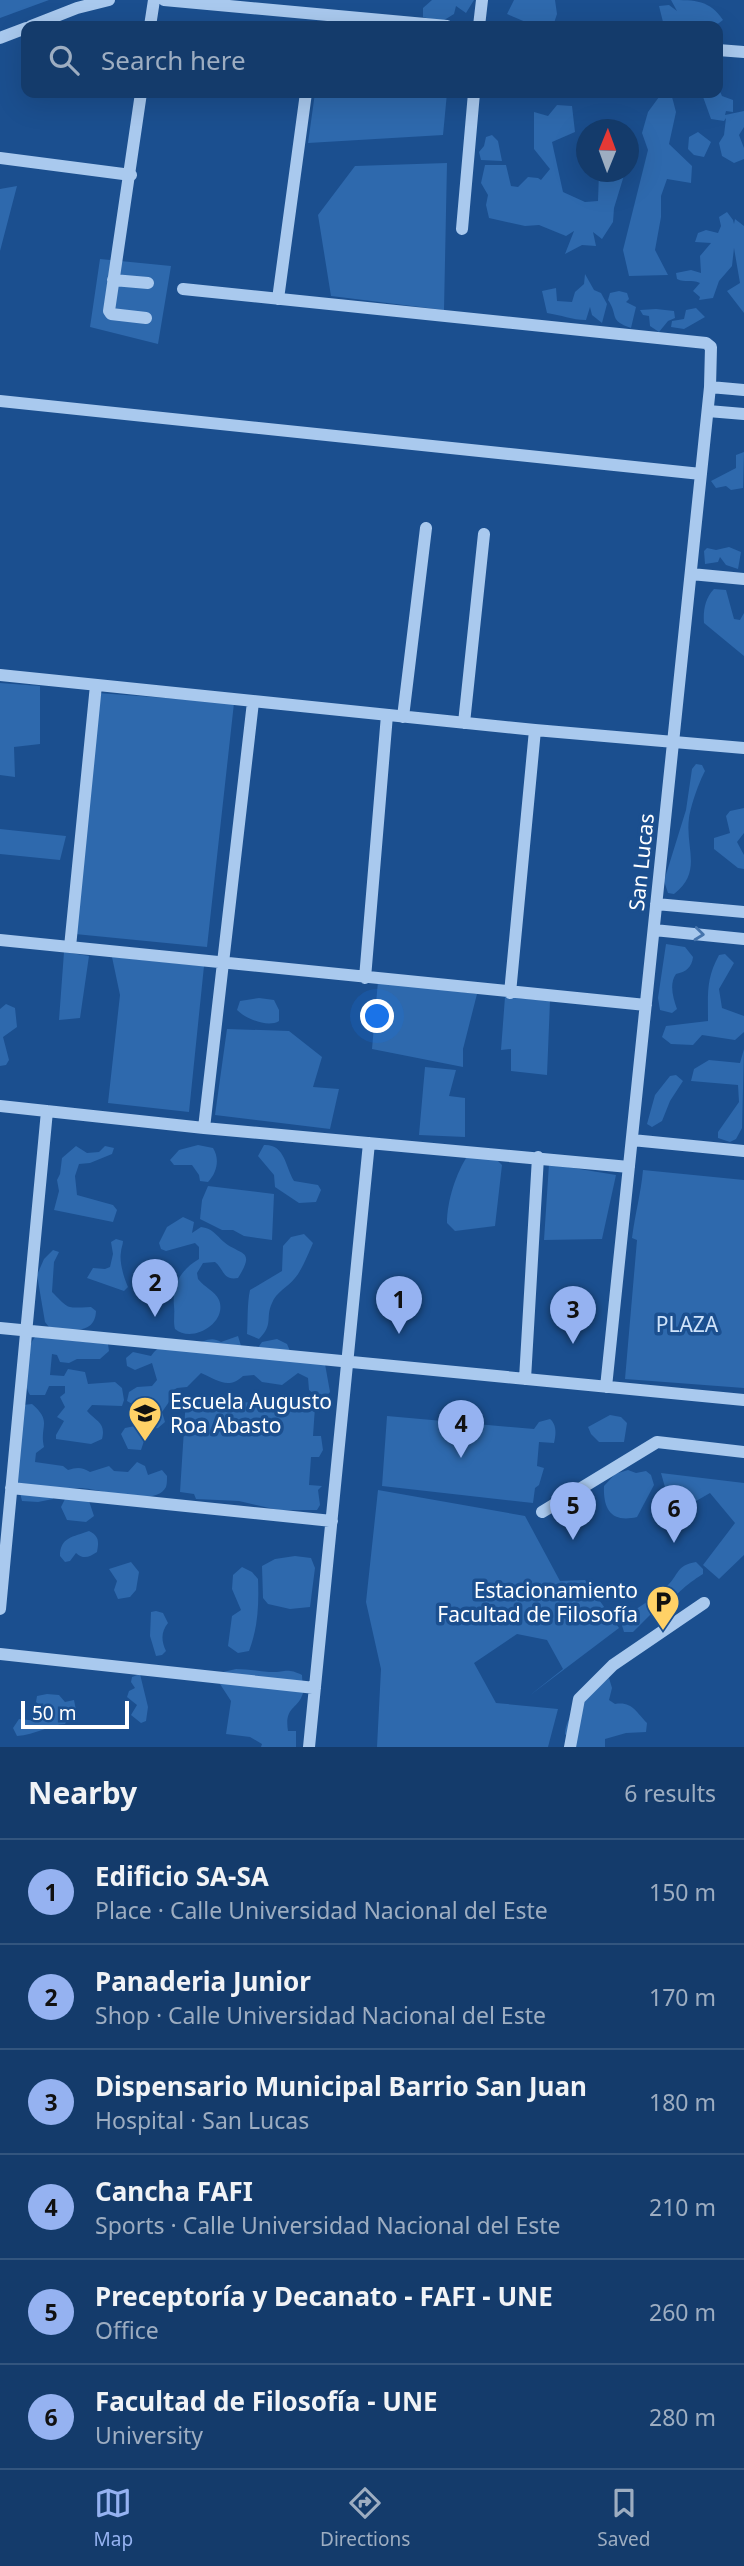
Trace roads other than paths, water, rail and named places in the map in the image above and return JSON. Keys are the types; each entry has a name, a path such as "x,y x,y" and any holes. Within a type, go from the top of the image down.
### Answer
{"street":[{"path":"44,21 109,0"},
{"path":"151,21 154,0"},
{"path":"163,0 337,21"},
{"path":"480,21 482,0"},
{"path":"0,38 21,30"},
{"path":"723,50 744,52"},
{"path":"140,98 109,313 146,318"},
{"path":"183,289 278,299 305,98"},
{"path":"462,229 474,98"},
{"path":"0,158 131,175"},
{"path":"113,280 148,283"},
{"name":"San Lucas","path":"278,299 706,343 711,347 708,411 606,1387"},
{"path":"710,387 744,390"},
{"path":"0,401 701,474"},
{"path":"708,411 744,414"},
{"path":"404,717 426,528"},
{"path":"464,723 484,534"},
{"path":"691,574 744,579"},
{"path":"0,675 535,730 744,748"},
{"path":"70,947 96,685"},
{"path":"204,1128 253,702"},
{"path":"365,978 387,715"},
{"path":"510,993 535,730"},
{"path":"656,904 744,912"},
{"path":"654,930 744,939"},
{"path":"0,940 646,1005"},
{"path":"0,1105 204,1128 629,1167"},
{"path":"0,1609 47,1111"},
{"path":"632,1140 744,1151"},
{"path":"309,1747 369,1143"},
{"path":"525,1379 538,1157"},
{"path":"0,1328 744,1400"},
{"path":"542,1512 657,1442 744,1452"},
{"path":"11,1488 332,1521"},
{"path":"570,1747 579,1699 613,1665 704,1603"},
{"path":"0,1654 315,1688"}],"place":[{"name":"Panaderia Junior","path":"155,1317"},
{"name":"Edificio SA-SA","path":"399,1334"},
{"name":"Dispensario Municipal Barrio San Juan","path":"573,1344"},
{"name":"Escuela Augusto Roa Abasto","path":"145,1443"},
{"name":"Cancha FAFI","path":"461,1458"},
{"name":"Preceptoría y Decanato - FAFI - UNE","path":"573,1540"},
{"name":"Facultad de Filosofía - UNE","path":"674,1543"},
{"name":"Estacionamiento Facultad de Filosofía","path":"663,1632"}],"park label":[{"name":"PLAZA","path":"687,1324"}]}
